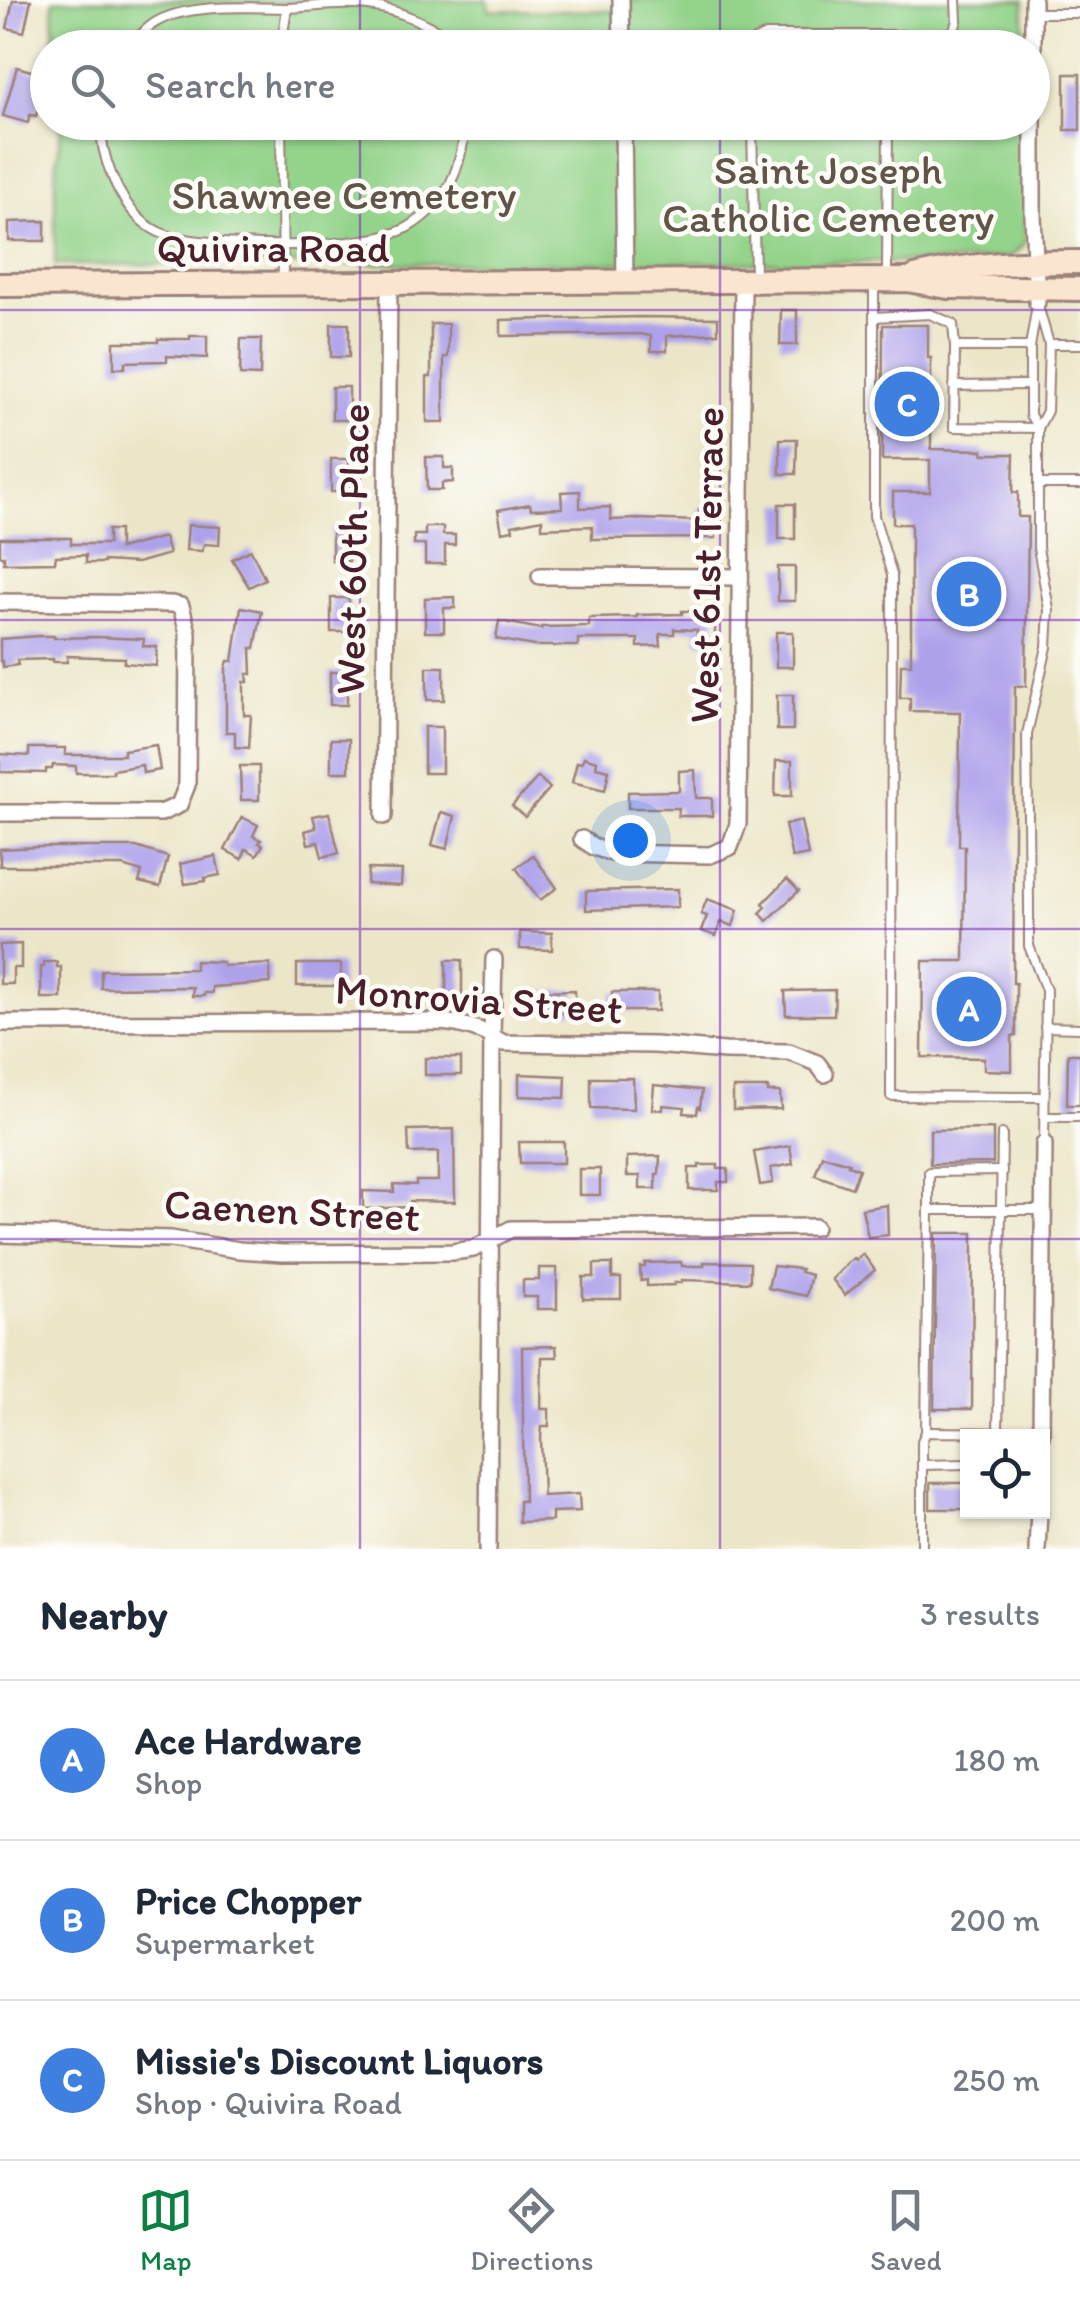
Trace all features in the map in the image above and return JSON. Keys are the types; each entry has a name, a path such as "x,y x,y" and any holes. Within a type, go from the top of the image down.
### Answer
{"main road":[{"name":"Quivira Road","path":"1036,282 1080,262"},
{"name":"Quivira Road","path":"0,285 889,280 948,287 1036,282 1080,288"}],"street":[{"path":"621,0 622,30"},
{"path":"623,140 625,282"},
{"path":"1034,140 1036,282"},
{"name":"West 61st Terrace","path":"582,839 612,853 710,855 730,847 738,824 740,576 749,282"},
{"name":"West 60th Place","path":"384,816 389,284"},
{"path":"540,576 740,576"},
{"path":"0,602 181,606 188,634 187,785 179,804 162,813 0,813"},
{"path":"488,1549 494,959"},
{"name":"Monrovia Street","path":"0,1023 442,1022 464,1024 503,1043 789,1052 817,1063 825,1074"},
{"path":"1041,1429 1044,1144"},
{"name":"Caenen Street","path":"0,1234 171,1239 239,1250 282,1252 453,1252 474,1249 511,1229 815,1226"},
{"path":"1038,1549 1039,1519"}],"lane":[{"path":"954,30 956,0"},
{"path":"145,30 169,15 228,6 353,5 375,6 435,30"},
{"path":"1033,7 1080,13"},
{"path":"284,30 287,8"},
{"path":"103,140 111,175 140,220 163,234 200,241 282,245 360,242 409,227 445,194 457,172 463,140"},
{"path":"281,140 284,284"},
{"path":"749,282 752,140"},
{"path":"888,140 889,280 874,317 874,516 892,575 891,1096 1044,1097"},
{"path":"1036,282 1049,344 1047,411 1038,428 1038,548 1049,609 1047,648 1028,734 1029,946 1046,990 1044,1144"},
{"path":"1036,282 1030,347 1030,415 1038,428"},
{"path":"874,317 930,314 953,324 954,427 1038,428"},
{"path":"1049,344 1080,344"},
{"path":"955,347 1030,347"},
{"path":"954,386 1030,385"},
{"path":"1038,484 1080,484"},
{"path":"1045,1027 1080,1028"},
{"path":"1044,1117 1080,1116"},
{"path":"998,1429 1002,1134"},
{"path":"922,1549 929,1172 1002,1172"},
{"path":"929,1210 1043,1210"},
{"path":"926,1432 960,1433"},
{"path":"922,1465 960,1464"}],"green space":[{"path":"53,0 488,0 489,10 629,11 630,0 1024,0 1024,30 54,30"},
{"path":"60,140 1025,140 1025,243 1011,257 954,262 55,265 55,176"}],"building":[{"path":"13,0 31,0 24,32 7,28"},
{"path":"17,67 30,71 28,123 3,116"},
{"path":"1065,74 1080,74 1080,130 1065,130"},
{"path":"45,221 45,241 9,241 9,222"},
{"path":"781,310 797,310 797,345 780,345"},
{"path":"718,318 718,333 667,336 667,351 651,351 651,336 640,334 501,336 501,320"},
{"path":"331,324 349,324 349,357 331,357"},
{"path":"431,324 448,324 444,422 427,422"},
{"path":"883,325 928,325 931,449 1014,454 1013,493 1018,492 1018,517 1028,517 1026,686 1015,686 1016,1036 1012,1036 1012,1071 984,1070 984,1058 922,1057 923,961 964,961 965,846 959,846 960,712 910,711 910,698 900,698 901,664 911,664 911,524 893,524 893,492 930,492 930,460 882,460"},
{"path":"207,336 207,358 167,356 167,361 125,362 125,368 114,368 114,342 158,342"},
{"path":"241,339 261,339 260,376 240,375"},
{"path":"332,387 349,387 349,420 332,420"},
{"path":"780,439 797,439 796,474 780,474"},
{"path":"426,457 444,457 444,468 453,468 453,482 442,483 442,490 427,490"},
{"path":"331,459 349,459 349,492 331,492"},
{"path":"580,491 580,508 610,507 611,520 699,521 699,509 716,509 716,538 592,539 592,526 542,528 542,519 512,525 513,530 502,532 498,510 530,504 531,509 562,508 561,492"},
{"path":"779,504 795,504 795,539 779,539"},
{"path":"188,525 220,527 219,545 204,544 202,551 186,550"},
{"path":"425,527 443,527 443,535 455,535 455,545 445,545 445,564 425,564 425,545 414,545 414,535 425,535"},
{"path":"332,528 349,528 349,561 332,561"},
{"path":"108,530 119,530 119,549 164,537 169,554 137,563 86,563 86,555 56,556 55,562 4,563 4,556 0,556 0,538 71,538 71,544 108,544"},
{"path":"251,550 265,579 249,587 232,559"},
{"path":"778,567 795,567 795,601 778,601"},
{"path":"455,597 455,608 444,608 444,632 425,632 425,598"},
{"path":"331,598 349,598 349,632 331,632"},
{"path":"241,607 262,611 255,648 251,648 252,674 247,674 248,682 244,682 244,715 251,715 249,748 235,747 235,732 226,732 226,667 228,661 233,661"},
{"path":"715,611 715,643 697,642 697,630 674,629 674,634 660,634 661,646 638,647 638,639 578,639 578,646 534,646 496,639 499,621 541,629 589,626 589,618"},
{"path":"776,632 793,632 793,667 776,667"},
{"path":"0,639 144,639 143,646 157,647 156,666 124,663 125,658 67,656 67,662 17,660 18,665 3,667"},
{"path":"427,667 444,667 444,700 427,700"},
{"path":"330,672 347,672 347,705 330,705"},
{"path":"777,695 793,695 793,730 777,730"},
{"path":"424,727 442,727 442,773 424,773"},
{"path":"331,739 349,739 349,772 331,772"},
{"path":"156,745 160,770 143,773 142,765 113,773 76,773 76,766 53,765 46,773 0,772 0,754 29,756 29,748 65,748 65,755 124,755 124,750"},
{"path":"584,757 597,761 596,767 609,770 605,790 572,782 577,762 582,763"},
{"path":"776,761 792,761 792,796 775,796"},
{"path":"240,766 259,766 259,800 241,800"},
{"path":"695,770 696,798 712,798 712,816 678,816 679,808 628,808 628,792 679,791 679,771"},
{"path":"538,777 550,788 525,817 512,806"},
{"path":"441,812 455,816 447,849 432,845"},
{"path":"329,813 339,853 322,857 318,842 308,844 305,831 316,828 313,816"},
{"path":"242,817 258,825 253,836 263,845 257,855 246,849 242,859 225,850"},
{"path":"801,821 808,855 792,858 785,825"},
{"path":"136,847 168,857 160,887 139,882 142,872 122,866 0,866 0,849"},
{"path":"533,855 557,888 540,900 516,868"},
{"path":"216,856 220,875 185,884 180,864"},
{"path":"368,869 402,870 401,886 367,884"},
{"path":"787,879 799,891 767,921 760,913 766,907 763,903"},
{"path":"678,889 678,907 586,910 586,891"},
{"path":"707,899 738,910 733,926 721,922 716,936 701,931 707,916 701,914"},
{"path":"520,932 552,933 552,950 520,949"},
{"path":"21,944 21,968 13,968 13,984 0,984 0,945"},
{"path":"446,960 462,960 462,995 446,995"},
{"path":"195,961 223,962 223,966 270,964 270,983 212,987 212,993 204,996 192,996 193,987 101,988 101,970 195,969"},
{"path":"44,962 57,962 57,967 61,967 61,998 41,998"},
{"path":"297,964 341,964 341,986 297,986"},
{"path":"575,990 575,1011 532,1011 531,994"},
{"path":"835,990 834,1015 786,1015 785,991"},
{"path":"612,992 658,992 658,1011 612,1011"},
{"path":"1068,1054 1080,1054 1080,1105 1067,1105"},
{"path":"425,1058 461,1058 461,1075 425,1075"},
{"path":"519,1074 566,1076 565,1098 519,1096"},
{"path":"591,1078 633,1078 634,1109 591,1108"},
{"path":"654,1085 702,1090 697,1114 684,1113 685,1107 663,1105 663,1110 652,1109"},
{"path":"733,1088 780,1092 781,1109 733,1110"},
{"path":"454,1129 455,1202 410,1201 410,1207 363,1209 363,1191 394,1192 394,1184 438,1181 438,1152 409,1153 408,1130"},
{"path":"993,1129 993,1163 930,1164 930,1130"},
{"path":"519,1142 564,1142 564,1163 520,1163"},
{"path":"790,1146 793,1164 771,1168 773,1183 760,1185 754,1152"},
{"path":"822,1155 859,1169 852,1188 815,1175"},
{"path":"660,1156 656,1189 640,1189 640,1176 627,1176 627,1157"},
{"path":"699,1165 728,1169 728,1182 718,1182 718,1190 689,1190 689,1168"},
{"path":"579,1169 600,1169 600,1195 579,1195"},
{"path":"887,1205 888,1235 868,1237 862,1209"},
{"path":"936,1233 973,1233 972,1409 934,1409"},
{"path":"863,1254 875,1270 845,1295 832,1279 853,1258"},
{"path":"681,1262 682,1266 704,1266 704,1262 750,1263 750,1282 681,1280 674,1285 647,1286 647,1280 641,1281 640,1267 645,1267 645,1263"},
{"path":"594,1264 612,1264 612,1278 621,1278 621,1299 583,1299 583,1277 594,1277"},
{"path":"773,1266 801,1269 800,1272 811,1275 806,1296 768,1288"},
{"path":"539,1268 557,1268 557,1309 537,1309 537,1297 523,1297 523,1280 539,1280"},
{"path":"556,1346 557,1357 542,1357 541,1409 549,1409 549,1426 542,1426 541,1438 543,1496 579,1494 580,1511 552,1512 552,1521 519,1522 519,1501 524,1501 522,1347"},
{"path":"930,1483 960,1483 960,1509 930,1509"}],"place":[{"name":"Missie's Discount Liquors","path":"907,404"},
{"name":"Price Chopper","path":"969,594"},
{"name":"Ace Hardware","path":"969,1009"}],"park label":[{"name":"Saint Joseph Catholic Cemetery","path":"828,193"},
{"name":"Shawnee Cemetery","path":"344,194"}]}
